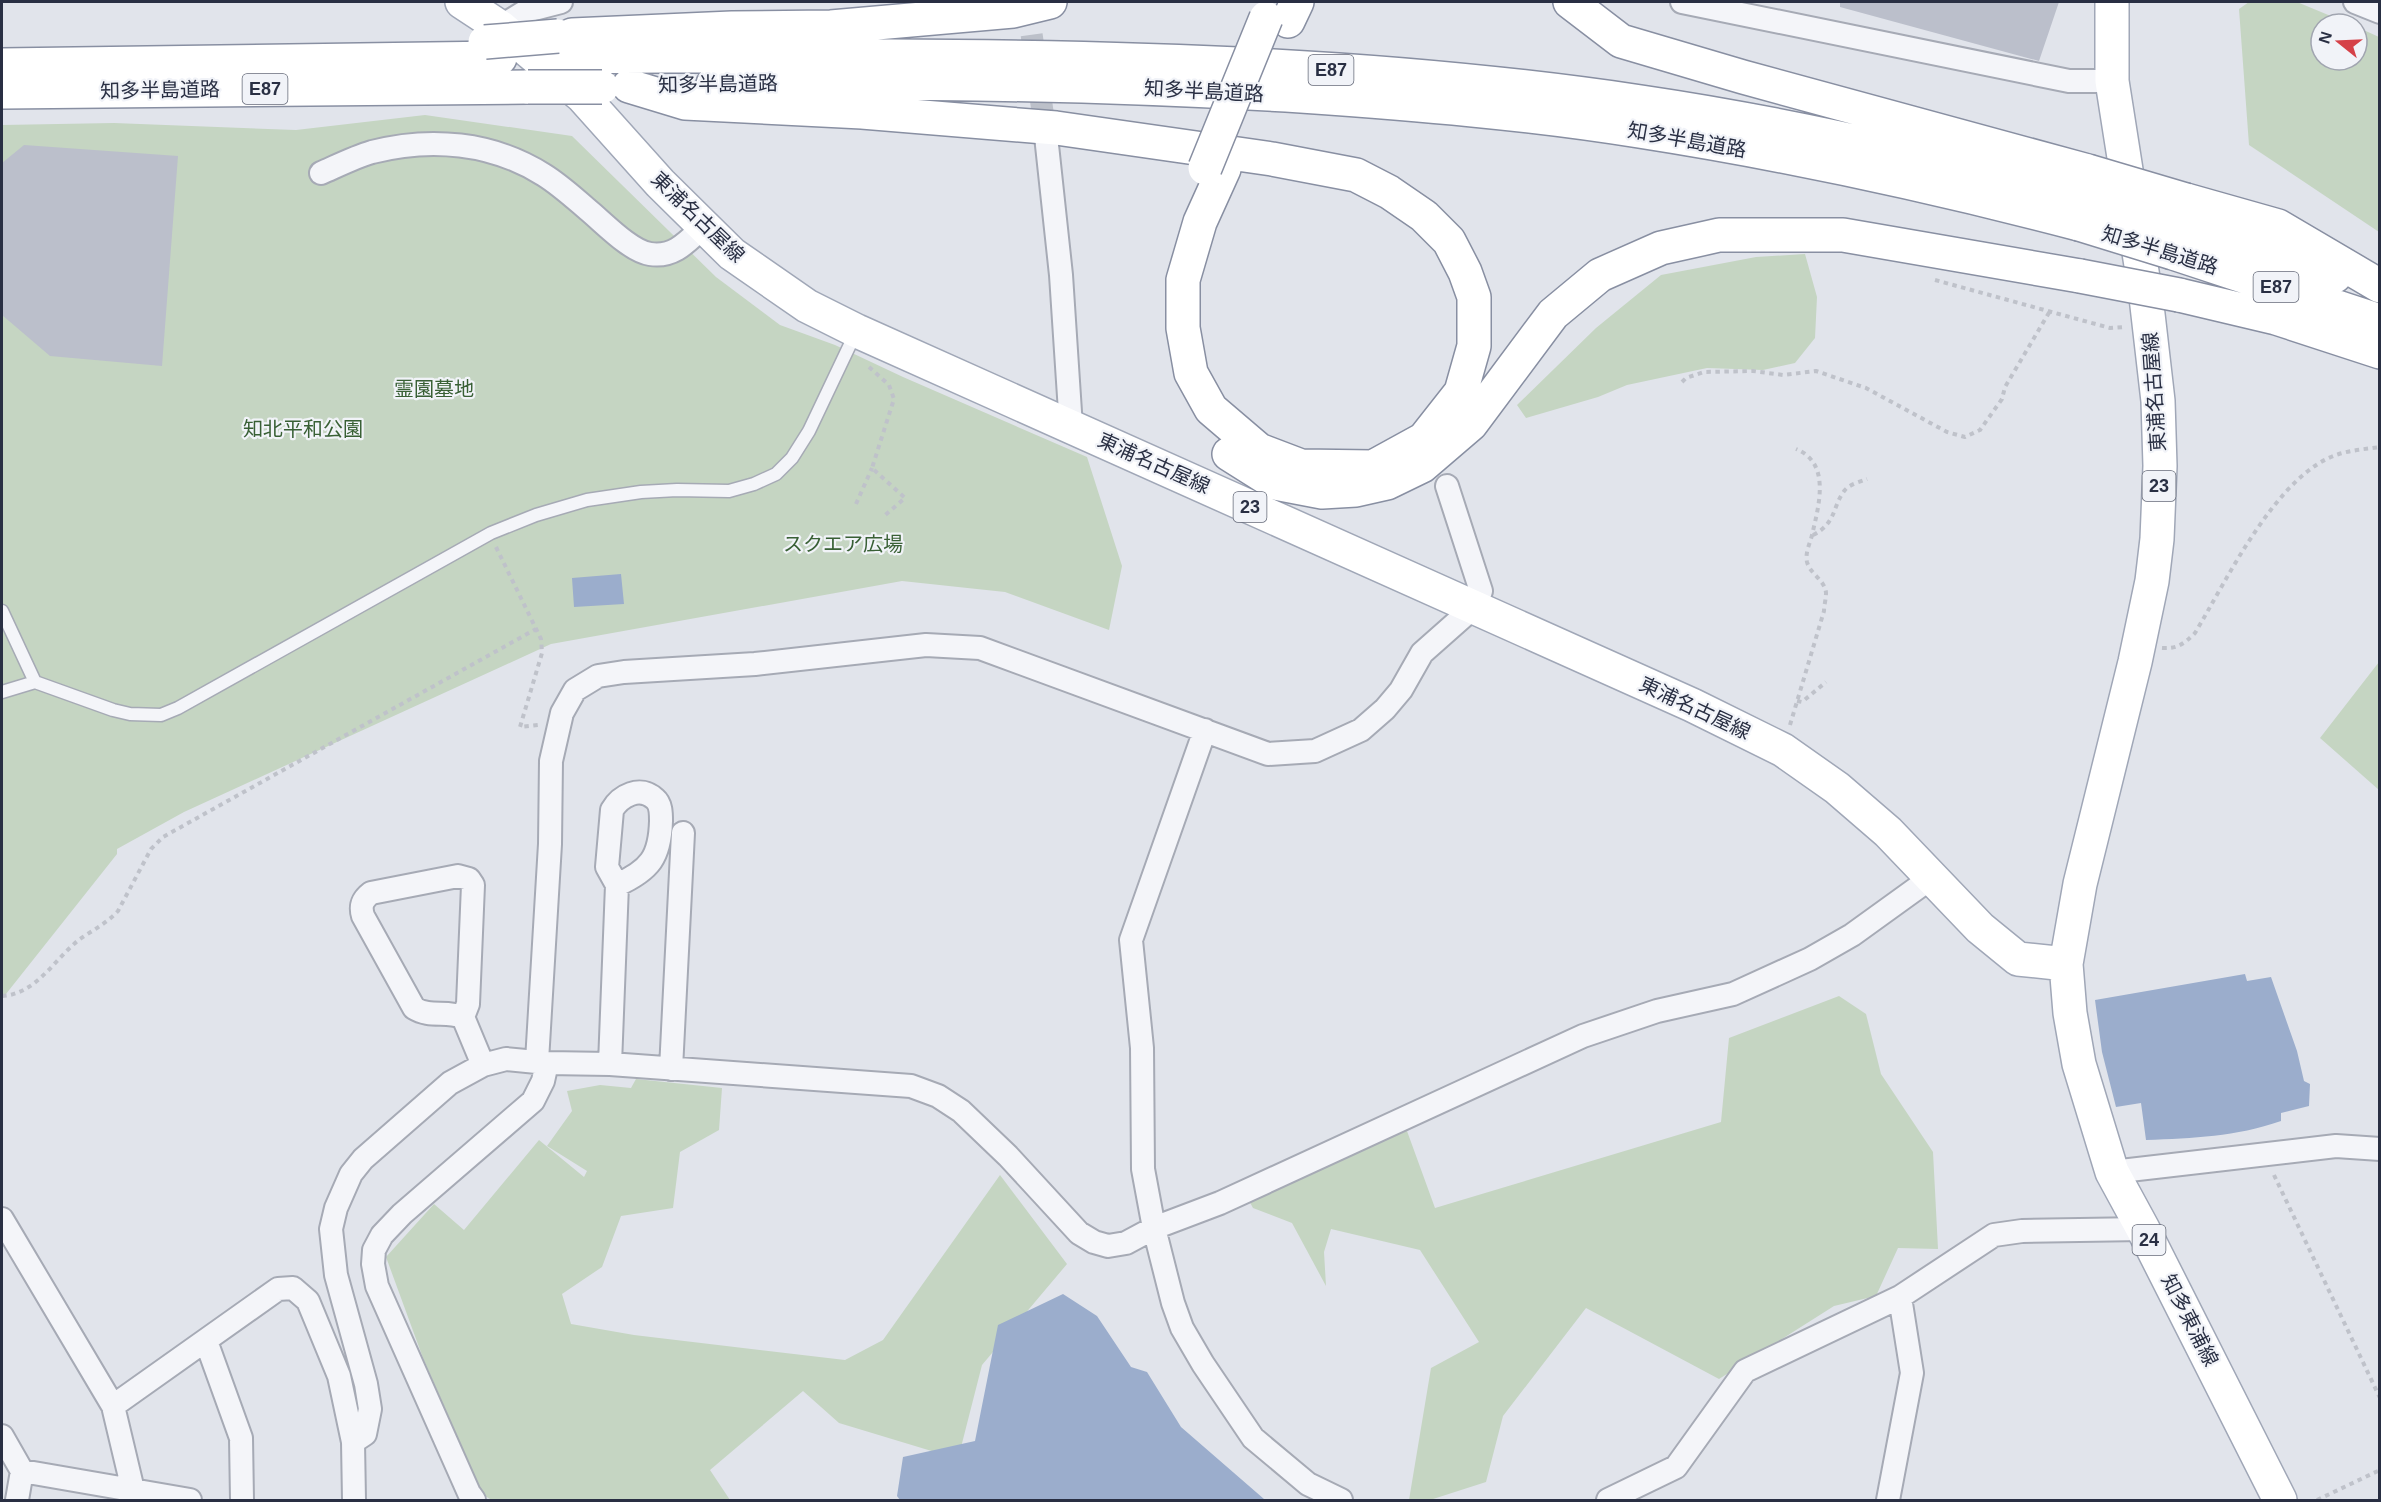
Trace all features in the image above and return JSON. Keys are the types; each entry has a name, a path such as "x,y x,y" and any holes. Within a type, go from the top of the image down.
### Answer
{"main road":[{"name":"東浦名古屋線","path":"462,2 495,42 582,96 660,183 732,254 852,340 1071,426 1692,705 1783,750 1837,788 1888,832 1980,928 2018,959 2066,964 2080,885 2139,644 2157,539 2160,466 2158,401 2149,324 2112,81 2112,2"},
{"path":"562,47 732,28 831,27 1013,11 1050,2"},
{"path":"1570,2 1621,41 1835,103 2084,198 2179,226 2278,226 2379,286"},
{"path":"1281,11 1214,169 1176,239 1165,303 1167,339 1173,366 1186,399 1204,428 1232,457 1275,483 1322,492 1356,490 1387,483 1422,466 1471,424 1553,314 1600,275 1660,248 1719,235 1843,235 2080,276 2180,295 2276,318 2379,352"},
{"name":"知多半島道路","path":"2,65 353,59 495,42 682,55 982,56 1208,62 1495,84 1641,102 1813,132 2005,176 2179,226 2379,291"},
{"name":"知多半島道路","path":"2,92 853,82 1101,86 1309,97 1488,111 1638,131 1902,181 2084,198"},
{"path":"616,86 684,103 862,112 1056,128 1272,159 1356,175 1389,192 1424,216 1449,241 1465,272 1474,297 1474,346 1461,392 1424,439 1373,467 1301,466 1259,450 1211,409 1191,373 1183,328 1183,280 1214,169"},
{"name":"知多半島道路","path":"2179,226 2379,321"},
{"name":"知多東浦線","path":"2066,964 2070,1013 2079,1064 2112,1172 2280,1500"}],"street":[{"path":"495,42 526,11 561,2"},
{"path":"1682,2 2069,81 2112,81"},
{"path":"2355,2 2379,12"},
{"path":"1046,136 1061,275 1071,426"},
{"path":"321,173 371,152 427,143 454,144 483,149 542,174 561,187 633,248 649,254 663,254 680,249 704,226"},
{"path":"474,1500 377,1286 373,1264 374,1250 382,1235 402,1214 533,1101 543,1081 551,761 562,713 575,690 598,676 624,672 827,658 926,645 960,645 980,648 1268,754 1315,751 1361,730 1401,690 1422,653 1474,607 1481,591 1447,486"},
{"path":"1205,730 1131,940 1142,1048 1143,1169 1154,1228 1173,1303 1182,1328 1228,1403 1253,1438 1308,1484 1341,1500"},
{"path":"671,1069 683,833"},
{"path":"462,1017 468,1004 473,885 469,879 458,876 371,893 365,898 360,908 414,1008 428,1014 457,1014 462,1017 483,1065"},
{"path":"353,1442 365,1434 370,1409 366,1383 336,1275 331,1229 336,1208 351,1174 363,1158 450,1083 483,1065 506,1059 610,1064 911,1086 938,1096 961,1111 1008,1156 1079,1233 1094,1242 1108,1246 1126,1243 1154,1228 1220,1203 1583,1036 1657,1011 1733,994 1810,959 1852,935 1931,878"},
{"path":"610,1064 617,885"},
{"path":"2112,1172 2336,1146 2379,1149"},
{"path":"2,1219 113,1406 132,1495"},
{"path":"1608,1500 1676,1467 1744,1371 1900,1297 1994,1235 2022,1231 2143,1229"},
{"path":"113,1406 278,1289 293,1288 308,1301 339,1376 353,1442 354,1500"},
{"path":"1888,1500 1912,1373 1900,1297"},
{"path":"206,1341 241,1438 242,1500"},
{"path":"2,1436 22,1471 17,1500"},
{"path":"22,1471 132,1495 190,1500"}],"lane":[{"path":"2,692 35,682 113,710 130,714 160,715 178,708 489,534 536,515 587,500 641,492 729,491 754,484 776,474 792,458 810,430 852,340"},
{"path":"2,611 35,682"}],"path":[{"path":"1929,278 2110,328 2149,324"},
{"path":"1682,382 1686,378 1704,372 1753,371 1783,375 1816,371 1866,388 1947,432 1965,436 1980,430 2002,399 2005,387 2050,311"},
{"path":"852,340 890,385 894,399 872,468 855,504"},
{"path":"2139,644 2175,649 2184,644 2195,633 2257,529 2292,484 2311,469 2337,454 2379,447"},
{"path":"1783,750 1824,611 1826,593 1823,583 1808,564 1807,553 1813,535 1820,476 1815,463 1808,454 1796,449"},
{"path":"872,468 905,498 883,518"},
{"path":"1813,535 1821,531 1833,516 1844,491 1867,479"},
{"path":"489,534 541,639 542,653 520,726 559,723"},
{"path":"2,996 18,992 45,974 69,949 113,916 118,911 151,849 163,837 536,629"},
{"path":"1797,701 1802,702 1826,682"},
{"path":"2270,1153 2272,1171 2379,1398"},
{"path":"2317,1500 2379,1470"}],"green space":[{"path":"2249,2 2297,2 2321,12 2309,12 2309,72 2369,72 2369,32 2379,37 2379,232 2249,145 2239,9"},
{"name":"知北平和公園","path":"425,115 572,136 716,277 780,325 835,345 1087,457 1122,566 1109,630 1005,592 902,581 551,644 184,812 117,849 117,854 2,999 2,125 114,123 296,130"},
{"path":"1805,254 1817,297 1815,338 1795,363 1763,370 1707,368 1627,385 1598,397 1526,418 1517,405 1596,328 1661,275 1756,257"},
{"path":"2379,662 2379,790 2320,738"},
{"path":"1839,996 1866,1014 1881,1074 1933,1152 1938,1249 1898,1248 1876,1296 1834,1306 1719,1379 1586,1308 1503,1416 1486,1482 1430,1500 1409,1500 1431,1368 1479,1342 1420,1250 1331,1229 1324,1252 1326,1286 1292,1223 1253,1208 1246,1195 1407,1131 1435,1208 1721,1122 1729,1038"},
{"path":"636,1079 722,1088 719,1130 680,1152 673,1208 621,1216 602,1267 562,1294 571,1324 634,1335 845,1360 883,1340 1000,1175 1067,1264 982,1365 958,1459 839,1423 803,1391 710,1470 730,1500 492,1500 483,1495 423,1358 386,1257 434,1204 464,1230 539,1140 584,1177 587,1171 547,1146 572,1111 567,1091 600,1085 631,1088"}],"water":[{"path":"621,574 624,604 574,607 572,578"},
{"path":"2245,974 2247,981 2271,977 2297,1051 2304,1081 2310,1084 2309,1106 2281,1113 2281,1121 2231,1134 2146,1140 2141,1103 2116,1107 2102,1052 2095,1000"},
{"path":"1063,1294 1097,1316 1131,1367 1147,1372 1181,1427 1264,1499 1270,1500 900,1500 897,1496 903,1457 975,1441 998,1325"}],"building":[{"path":"1840,2 2059,2 2039,61 1840,7"},
{"path":"24,145 178,156 162,366 50,356 2,315 2,163"}],"tunnel":[{"path":"1027,2 1046,136"}],"park label":[{"name":"霊園墓地","path":"434,389"},
{"name":"スクエア広場","path":"843,544"}]}
